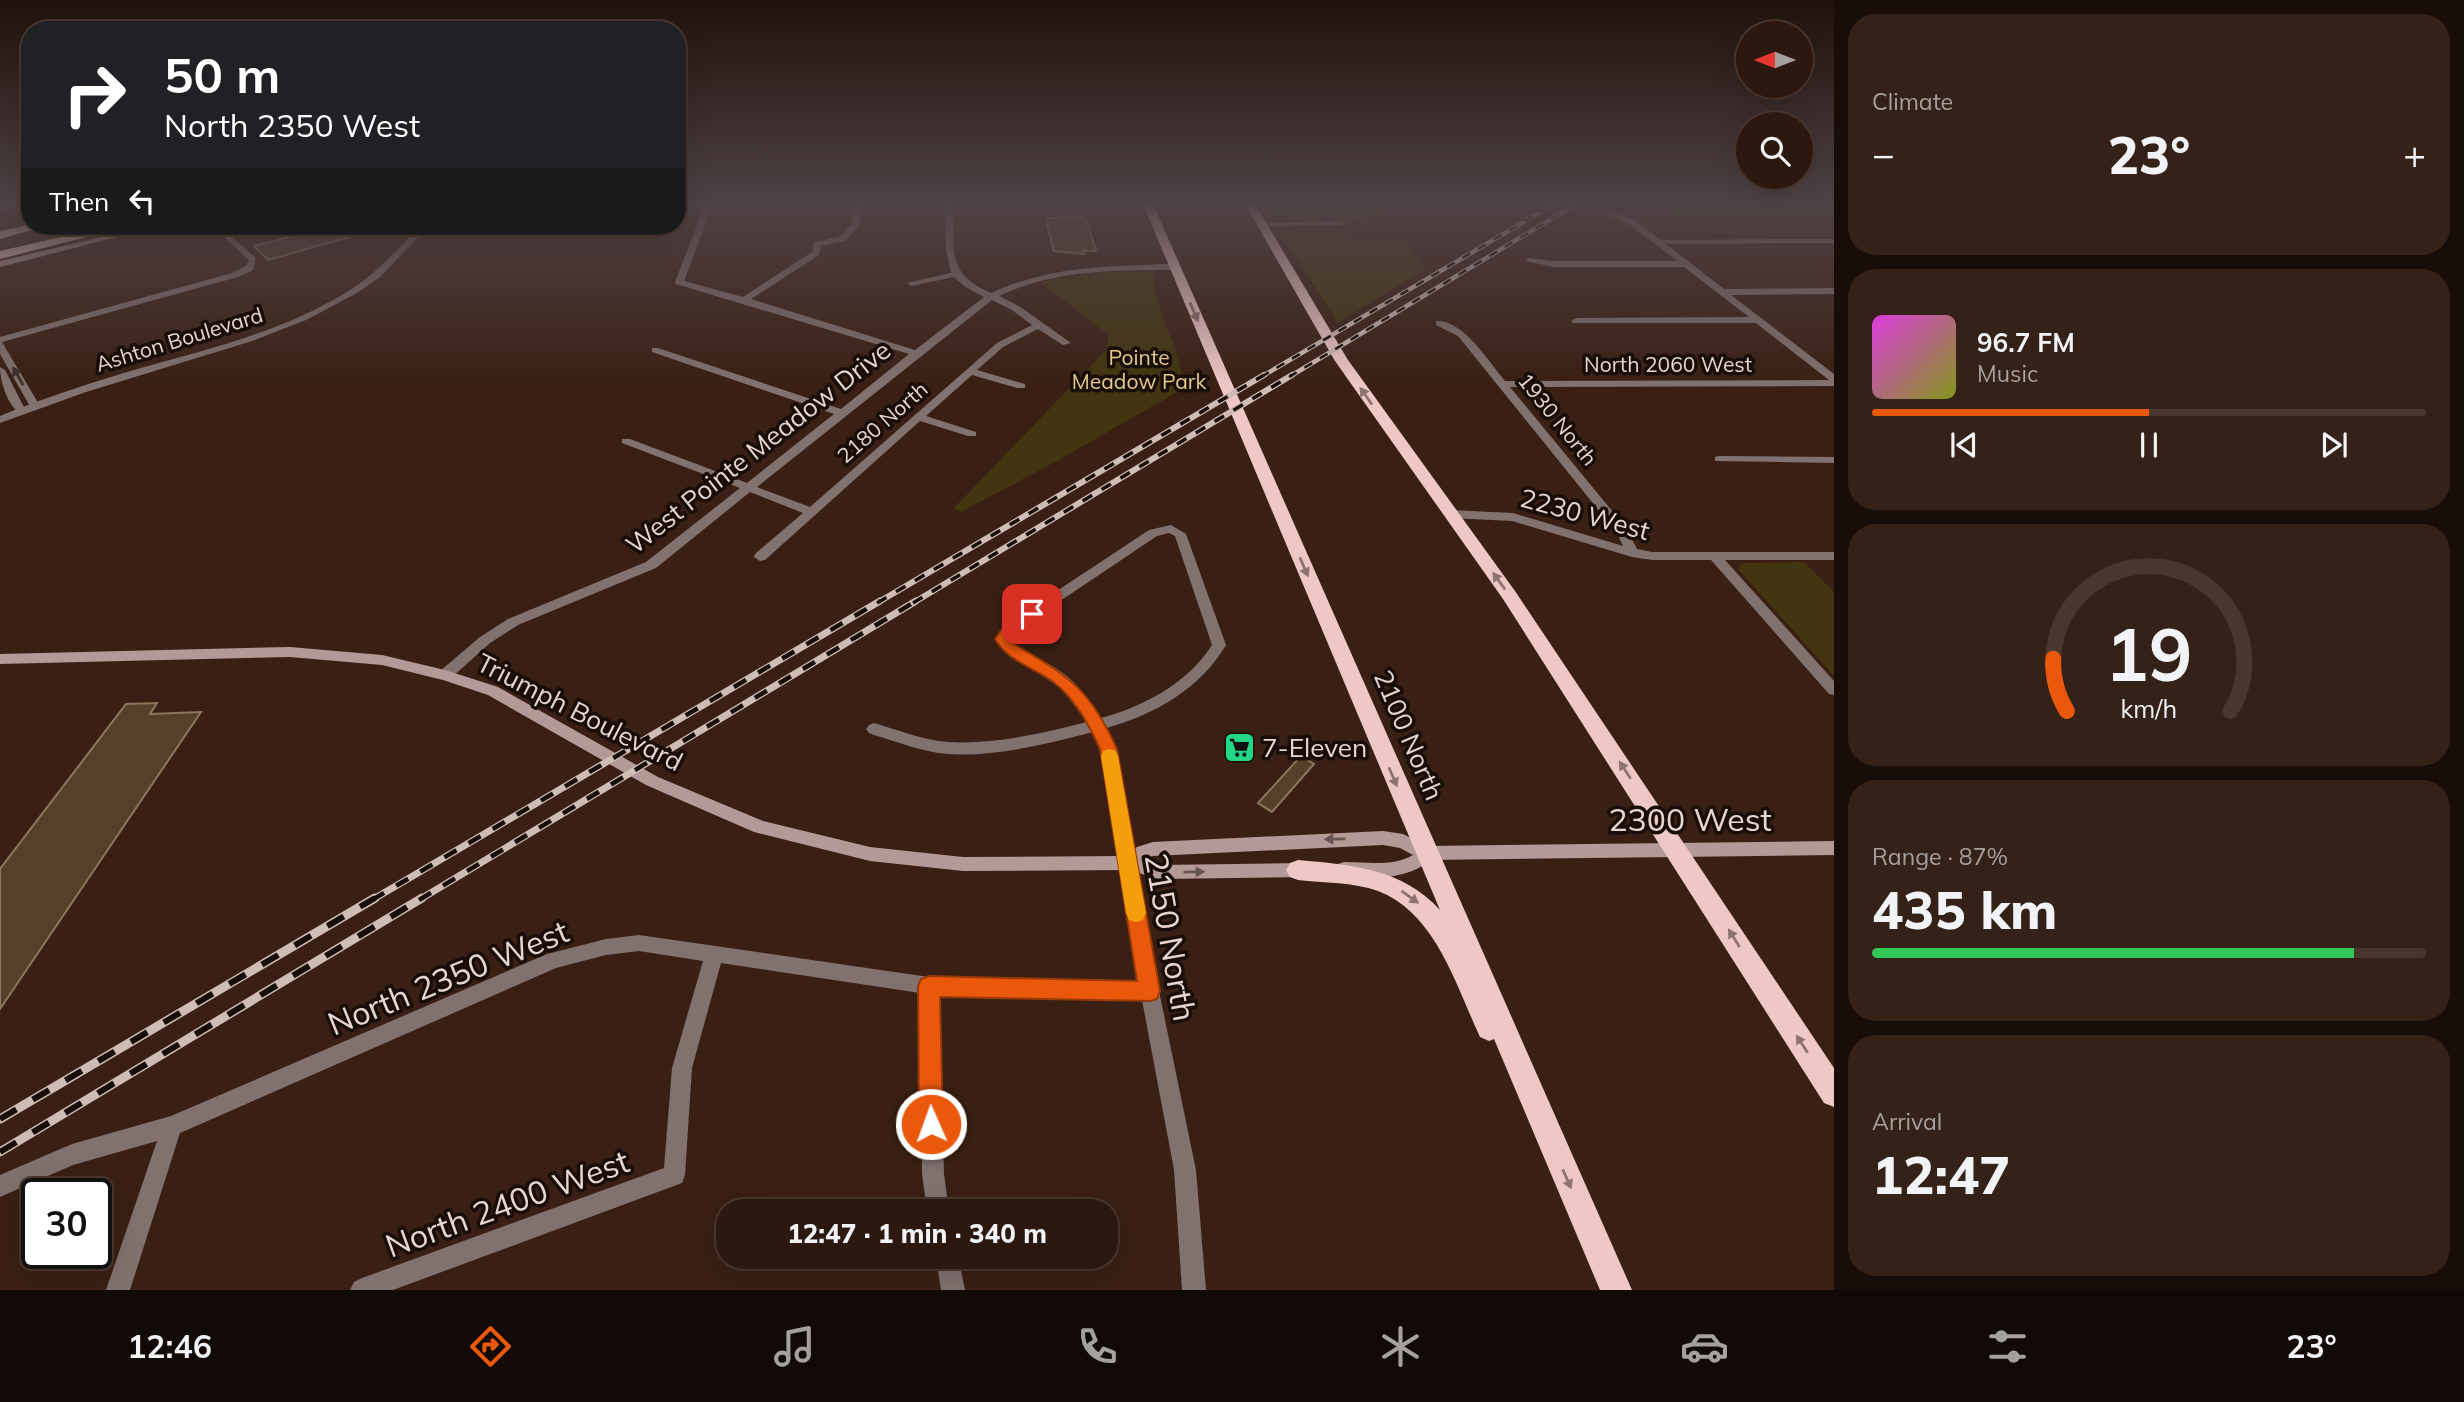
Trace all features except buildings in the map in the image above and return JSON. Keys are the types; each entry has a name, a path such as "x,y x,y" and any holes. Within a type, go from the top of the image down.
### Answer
{"highway":[{"name":"2100 North","path":"1173,264 1616,1290"},
{"path":"1285,264 1342,361 1516,605 1834,1093"},
{"path":"1298,870 1380,882 1401,890 1420,904 1446,938 1489,1030 1540,1116"}],"main road":[{"name":"Triumph Boulevard","path":"0,659 290,652 358,656 445,675 493,691 652,781 760,827 870,854 963,864 1128,863 1158,872 1405,867 1418,861 1425,853"},
{"name":"Triumph Boulevard","path":"1128,863 1143,852 1164,848 1308,840 1393,839 1425,853 1546,850"},
{"name":"2300 West","path":"1546,850 1834,848"}],"street":[{"path":"35,406 0,343 235,275 250,268 251,264"},
{"name":"Ashton Boulevard","path":"0,420 35,406 228,345 313,313 375,277 389,264"},
{"path":"686,264 679,282 915,353"},
{"path":"744,300 799,264"},
{"path":"952,264 957,274 990,296 1019,310 1037,326 1066,343"},
{"path":"1686,264 1834,381"},
{"name":"West Pointe Meadow Drive","path":"445,675 485,640 513,622 651,565 840,412 990,296 1033,279 1069,272 1102,268 1174,267"},
{"path":"911,283 957,274"},
{"path":"1722,292 1834,292"},
{"path":"1576,321 1758,320"},
{"name":"1930 North","path":"1439,323 1461,334 1623,532 1632,553"},
{"name":"2180 North","path":"760,557 969,371 1009,338 1037,326"},
{"path":"655,350 840,412"},
{"path":"0,370 21,411"},
{"path":"969,371 1021,386"},
{"name":"North 2060 West","path":"1502,384 1834,381"},
{"path":"918,416 972,434"},
{"path":"626,441 810,511"},
{"path":"1719,459 1834,460"},
{"name":"2230 West","path":"1450,514 1513,517 1632,553 1834,556"},
{"name":"2150 North","path":"1097,724 1151,706 1211,661 1220,645 1185,543 1180,534 1171,529 1153,533 1012,627 1003,639 1009,648 1059,678 1080,700 1097,724 1108,749 1150,991 1185,1170 1194,1290"},
{"path":"1715,556 1834,690"},
{"path":"874,729 948,748 976,748 1097,724"},
{"name":"North 2350 West","path":"0,1186 72,1155 173,1126 554,960 606,947 639,943 929,986 1150,991"},
{"name":"North 2400 West","path":"362,1290 674,1175 682,1068 714,954"},
{"path":"929,986 933,1174 936,1199"},
{"path":"118,1290 173,1126"},
{"path":"949,1269 953,1290"}],"green space":[{"path":"1300,264 1424,264 1427,268 1338,323"},
{"name":"Pointe Meadow Park","path":"1155,271 1157,299 1180,365 1182,379 1179,391 961,512 954,508 1106,350 1109,335 1040,282 1104,272"},
{"path":"1804,562 1834,592 1834,676 1738,569 1741,564 1746,563"}],"railway":[{"path":"1261,377 1452,264"},
{"path":"1289,377 1476,264"},
{"path":"877,603 1264,375"},
{"path":"913,603 1292,375"},
{"path":"372,900 880,601"},
{"path":"419,900 916,601"},
{"path":"0,1119 375,898"},
{"path":"0,1152 422,898"}],"slow traffic":[{"path":"1109,756 1136,913"}],"place":[{"name":"7-Eleven","path":"1239,747"}],"route":[{"path":"931,1124 929,986 1150,991 1108,749 1097,724 1080,700 1059,678 1009,648 1003,639 1012,627 1032,614"}]}
